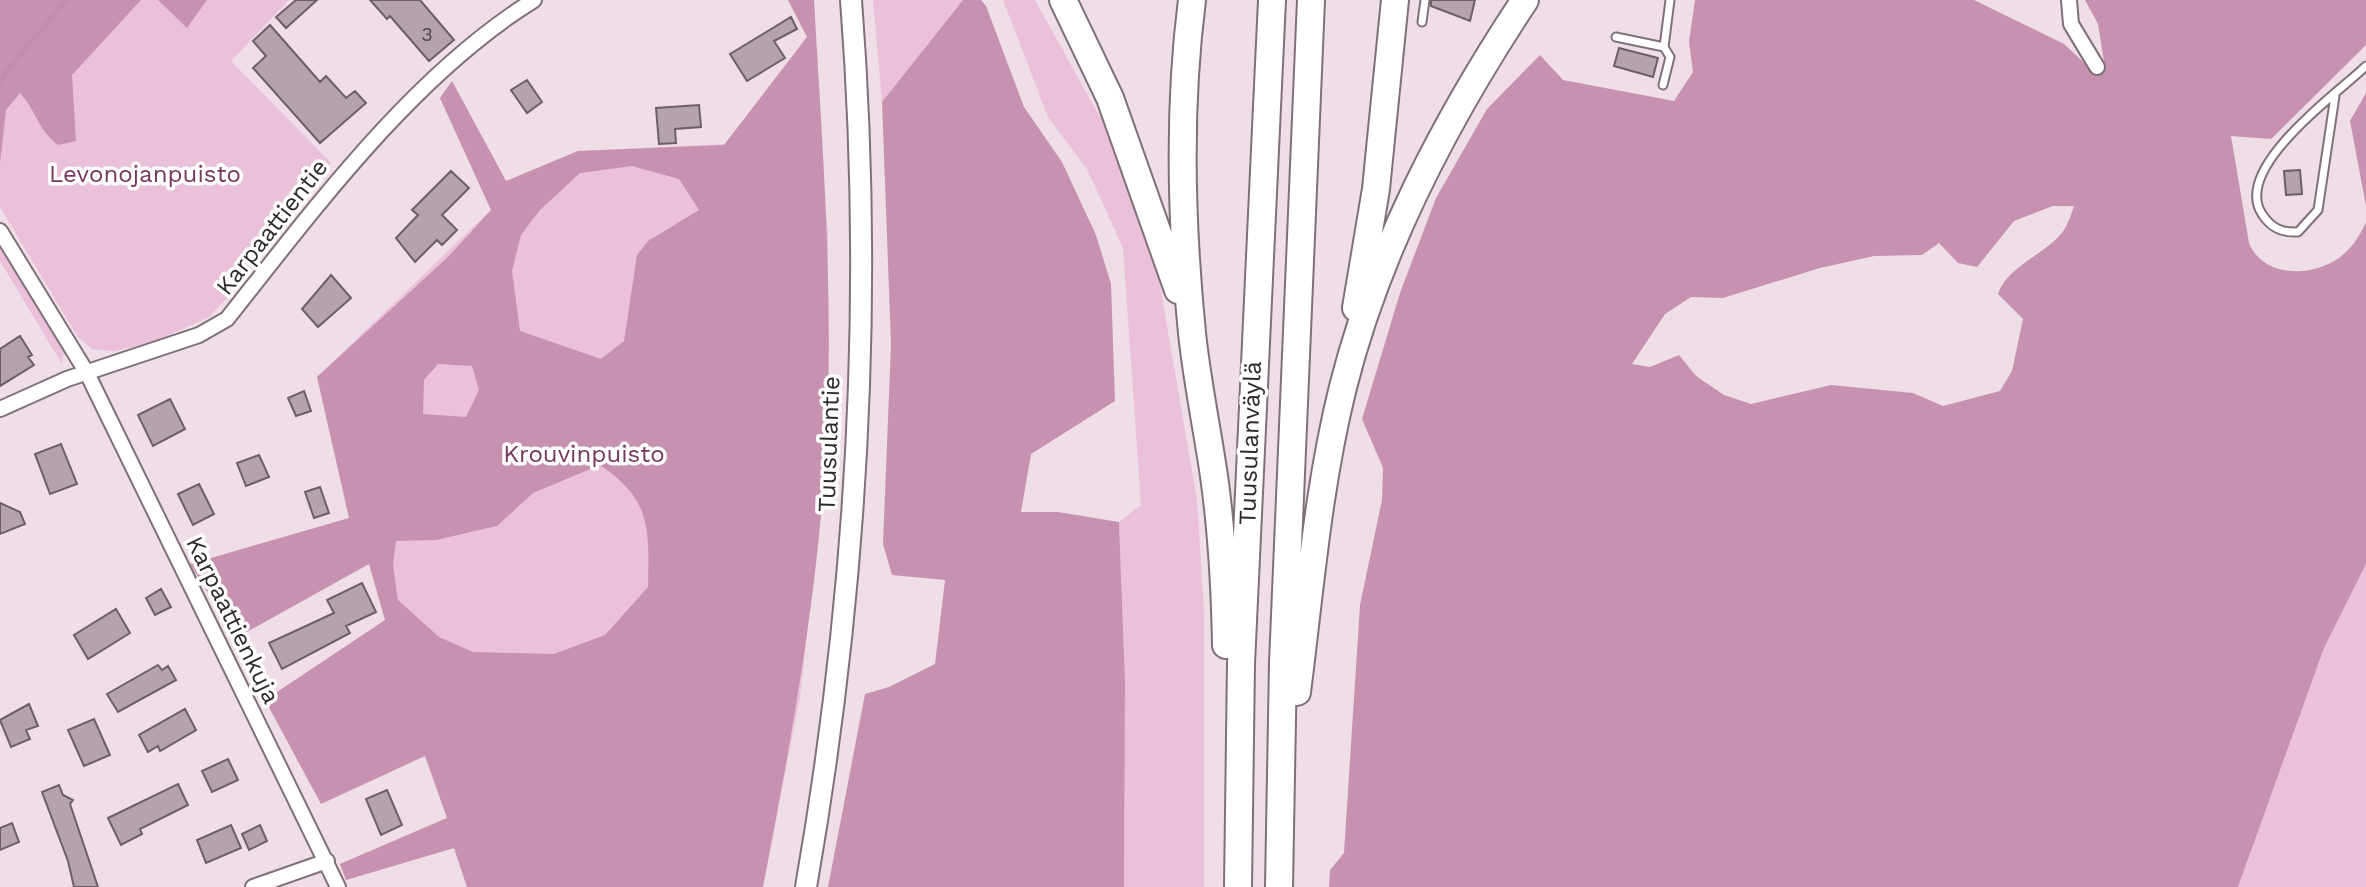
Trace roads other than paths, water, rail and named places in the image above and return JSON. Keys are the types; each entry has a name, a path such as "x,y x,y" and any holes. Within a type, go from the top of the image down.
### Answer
{"highway":[{"path":"1063,0 1110,98 1192,335"},
{"path":"1192,0 1187,39 1183,160 1192,335 1225,569 1226,650 1239,818"},
{"name":"Tuusulanväylä","path":"1238,887 1253,356 1272,0"},
{"name":"Tuusulanväylä","path":"1279,887 1295,340 1311,0"},
{"path":"1281,831 1325,478 1344,386 1376,189 1395,0"},
{"path":"1344,386 1401,220 1452,118 1525,0"}],"main road":[{"name":"Tuusulantie","path":"806,887 828,760 845,626 853,506 862,288 860,115 851,0"}],"street":[{"name":"Karpaattientie","path":"0,409 87,373 199,335 227,319 349,164 501,21 534,0"},
{"path":"2069,0 2071,24 2097,67"},
{"name":"Karpaattienkuja","path":"0,231 87,373 338,887"},
{"path":"253,887 327,861"}],"lane":[{"path":"1422,22 1425,0"},
{"path":"1663,85 1670,57 1664,47 1670,0"},
{"path":"1616,37 1664,47"},
{"path":"2335,96 2318,210 2298,232 2285,233 2268,224 2259,209 2256,190 2262,171 2276,149 2366,66"}],"waterway":[{"path":"0,86 6,72 66,0"}],"park label":[{"name":"Levonojanpuisto","path":"145,174"},
{"name":"Krouvinpuisto","path":"584,454"}]}
